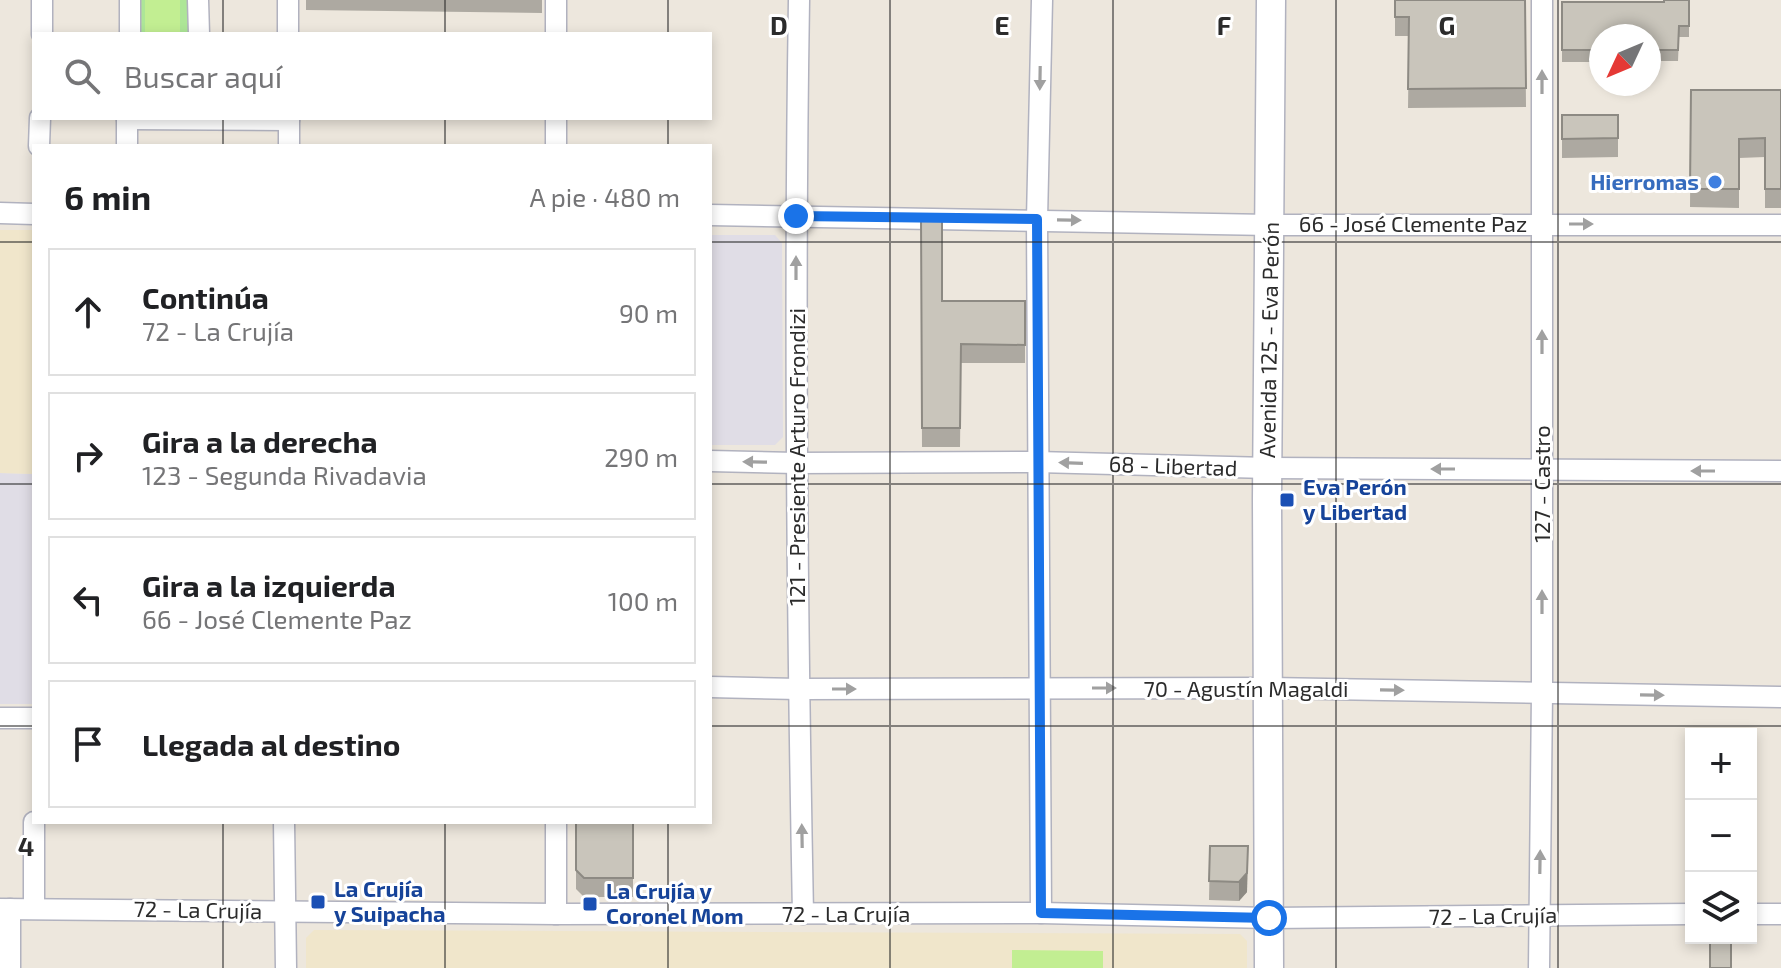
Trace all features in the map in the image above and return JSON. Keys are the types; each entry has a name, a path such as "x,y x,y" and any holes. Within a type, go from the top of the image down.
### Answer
{"main road":[{"name":"Avenida 125 - Eva Perón","path":"1269,968 1271,0"}],"street":[{"path":"42,0 42,32"},
{"path":"130,0 130,32"},
{"path":"198,0 199,32"},
{"path":"288,0 288,32"},
{"path":"556,0 556,32"},
{"name":"121 - Presiente Arturo Frondizi","path":"799,0 796,463 803,914"},
{"path":"1041,913 1037,219 1042,0"},
{"name":"127 - Castro","path":"1539,968 1542,0"},
{"path":"39,144 40,120"},
{"path":"127,120 127,144"},
{"path":"289,120 289,144"},
{"path":"556,120 556,144"},
{"path":"0,213 32,214"},
{"name":"66 - José Clemente Paz","path":"712,215 1270,225 1781,225"},
{"name":"68 - Libertad","path":"712,461 1781,471"},
{"name":"70 - Agustín Magaldi","path":"712,687 1268,688 1781,697"},
{"path":"0,718 32,718"},
{"path":"34,824 34,908"},
{"path":"284,824 286,968"},
{"path":"556,824 556,914"},
{"path":"5,909 10,968"},
{"name":"72 - La Crujía","path":"5,909 556,914 1041,913 1269,918 1685,914"},
{"path":"1757,914 1781,914"}],"shaded area":[{"path":"0,230 32,230 32,474 0,473"},
{"path":"712,235 775,235 782,243 783,437 775,445 712,445"},
{"path":"0,473 32,474 32,704 0,704"},
{"path":"314,930 1240,934 1247,941 1247,968 306,968 306,938"}],"green space":[{"path":"137,0 189,0 189,32 137,32"},
{"path":"145,0 180,0 180,32 145,32"},
{"path":"1012,950 1103,951 1103,968 1012,968"}],"building":[{"path":"1395,0 1525,0 1526,88 1408,89 1409,17 1395,17"},
{"path":"1689,0 1689,26 1679,26 1678,50 1661,50 1661,24 1589,24 1589,50 1562,50 1562,2"},
{"name":"Hierromas","path":"1691,90 1781,90 1781,189 1765,189 1765,138 1739,139 1739,189 1690,189"},
{"path":"1562,115 1618,115 1618,138 1562,139"},
{"path":"921,217 942,217 942,301 1025,301 1025,345 961,344 960,428 922,428"},
{"path":"576,824 633,824 633,878 584,878 576,870"},
{"path":"1210,846 1248,846 1247,873 1239,882 1209,881"},
{"path":"1710,944 1731,944 1731,968 1710,968"}],"place":[{"name":"Hierromas","path":"1715,182"},
{"name":"Eva Perón y Libertad","path":"1287,500"},
{"name":"La Crujía y Suipacha","path":"318,902"},
{"name":"La Crujía y Coronel Mom","path":"590,904"}],"route":[{"path":"796,216 1037,219 1041,913 1269,918"}]}
